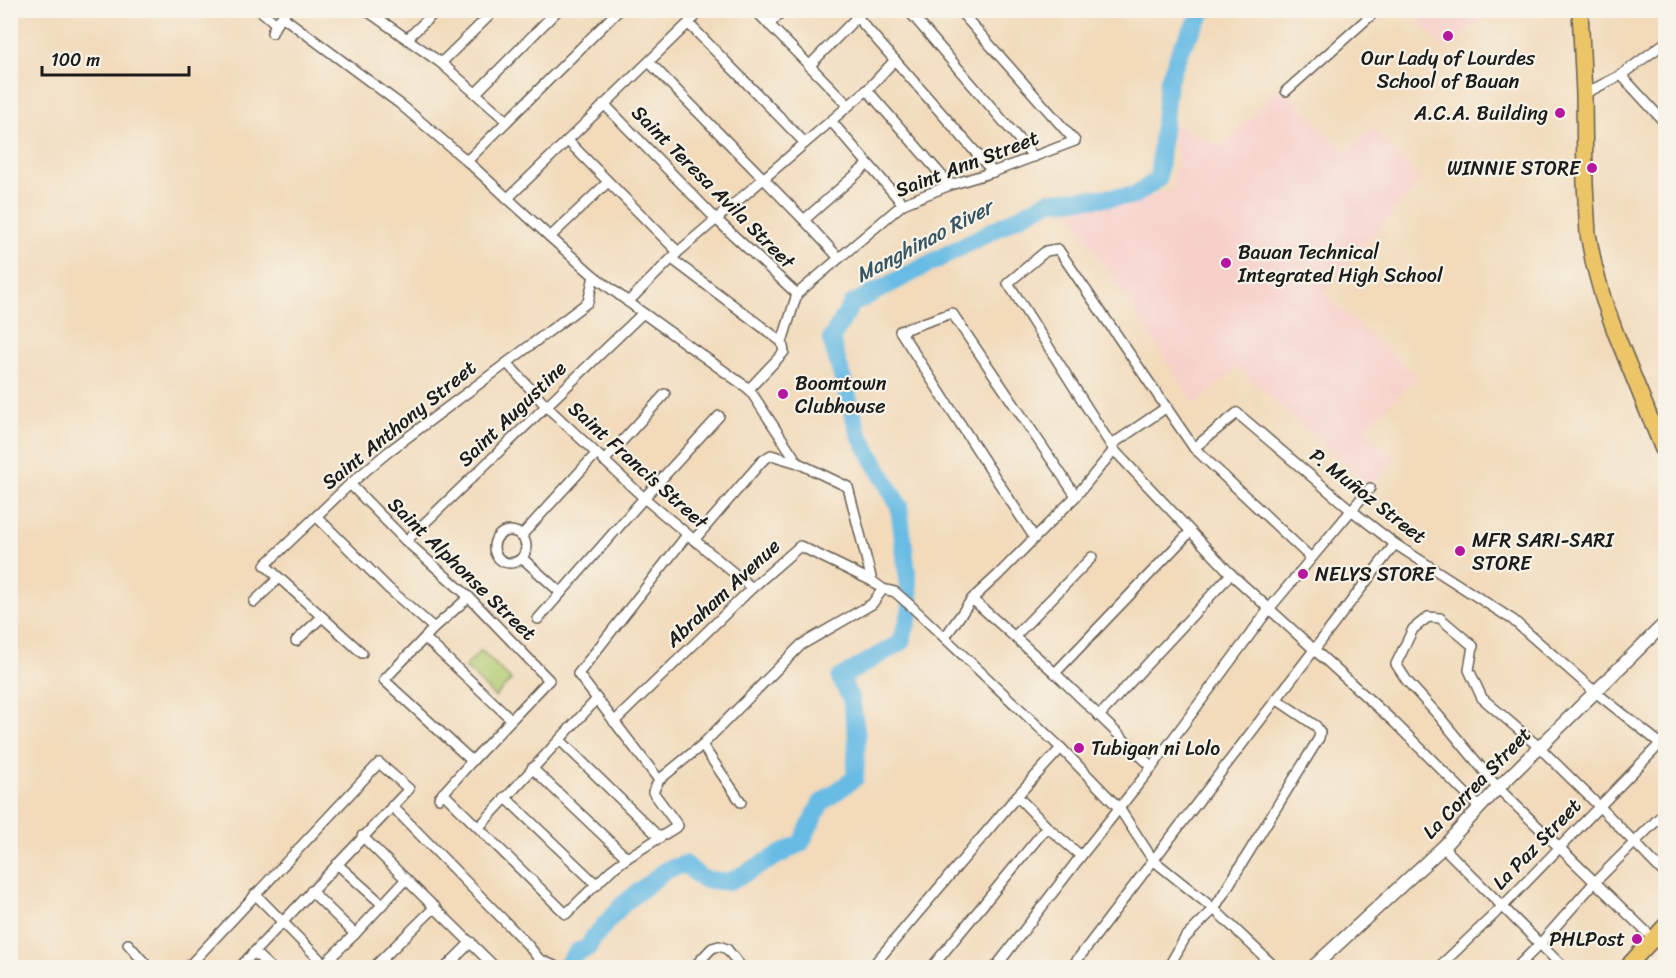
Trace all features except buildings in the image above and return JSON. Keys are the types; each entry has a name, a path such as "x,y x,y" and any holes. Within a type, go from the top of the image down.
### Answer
{"main road":[{"path":"1580,10 1588,234 1603,298 1665,457"},
{"path":"1626,968 1665,925"}],"street":[{"path":"260,10 273,28 285,14 400,104 594,276 643,314 749,389 798,463"},
{"path":"407,39 437,10"},
{"path":"441,63 495,10"},
{"path":"476,93 558,10"},
{"path":"467,161 619,10"},
{"path":"507,199 702,10"},
{"path":"755,10 848,105"},
{"path":"769,25 783,10"},
{"path":"908,10 1034,157"},
{"name":"Saint Ann Street","path":"797,294 903,204 1075,141 959,10"},
{"path":"1286,91 1377,10"},
{"path":"373,12 441,63 507,121"},
{"path":"809,66 860,14 895,60 993,172"},
{"path":"689,24 805,143"},
{"path":"1584,94 1621,75 1665,42"},
{"path":"628,302 675,256 867,90 895,60"},
{"path":"649,62 839,258"},
{"path":"1621,75 1665,124"},
{"path":"867,90 950,185"},
{"name":"Saint Teresa Avila Street","path":"604,104 717,220 797,294"},
{"path":"831,121 903,204"},
{"path":"568,141 675,256 782,342"},
{"path":"804,220 868,164"},
{"path":"550,237 608,182"},
{"path":"1311,558 1194,448 1058,249 1046,251 1008,283 1112,447 1231,574 1395,723 1480,808"},
{"name":"Saint Anthony Street","path":"279,578 265,566 350,484 588,302 594,276"},
{"path":"749,389 784,352 782,342 797,294"},
{"path":"1034,537 900,331 952,313 1076,496"},
{"name":"Saint Augustine","path":"406,541 643,314"},
{"name":"Saint Francis Street","path":"507,363 546,406 604,462 690,538 752,588"},
{"path":"604,462 665,394"},
{"path":"945,637 972,599 1076,496 1112,447 1167,407"},
{"name":"P. Muñoz Street","path":"1194,448 1237,412 1351,510 1395,544 1513,621 1594,691 1663,746"},
{"path":"538,619 719,416"},
{"path":"521,536 596,454"},
{"path":"659,780 578,674 690,538 762,461 771,455 798,463 848,487 872,581 896,592 1061,748 1119,808 1153,860 1214,909 1276,968"},
{"name":"Saint Alphonse Street","path":"350,484 406,541 469,597 549,680 511,719"},
{"path":"995,968 1152,767 1269,609 1370,488"},
{"path":"317,517 388,588 434,628"},
{"path":"509,531 521,536 526,547 522,558 517,562 504,562 495,554 494,548 498,537 503,533 509,531"},
{"path":"1055,673 1190,532"},
{"path":"1071,968 1395,544"},
{"name":"Abraham Avenue","path":"614,722 752,588 800,546 872,581"},
{"path":"1015,636 1092,556"},
{"path":"522,558 561,593"},
{"path":"1099,716 1231,574"},
{"path":"254,602 279,578 362,652"},
{"path":"425,638 511,719 441,795 479,827 566,914 611,870 678,826 653,792 659,780 702,745 801,645 872,604 883,588"},
{"path":"469,597 434,628 384,680 472,761"},
{"path":"972,599 1055,673 1152,767"},
{"path":"296,641 322,617"},
{"path":"1665,875 1539,747 1482,698 1469,670 1473,646 1440,618 1428,617 1413,629 1396,664 1407,681 1498,788 1665,951"},
{"name":"La Correa Street","path":"1312,968 1443,847 1498,788 1665,622"},
{"path":"479,827 597,699"},
{"path":"1168,968 1185,938 1214,909 1319,738 1320,732 1316,726 1276,699"},
{"path":"560,740 660,838"},
{"path":"702,745 741,802"},
{"name":"La Paz Street","path":"1438,968 1503,906 1599,806 1663,746"},
{"path":"872,968 1017,796 1061,748"},
{"path":"187,968 379,764 409,789 238,968"},
{"path":"532,768 627,858"},
{"path":"1017,796 1047,827 1081,856"},
{"path":"505,797 597,885"},
{"path":"392,806 527,944 537,963 557,966"},
{"path":"1516,968 1594,883 1665,811"},
{"path":"932,968 1047,827"},
{"path":"362,836 496,968"},
{"path":"1443,847 1564,968"},
{"path":"337,864 382,904"},
{"path":"255,894 326,966 406,879"},
{"path":"311,891 355,934"},
{"path":"373,968 435,907"},
{"path":"445,968 471,942"},
{"path":"128,944 149,968"},
{"path":"693,968 712,948 719,946 727,949 742,968"},
{"path":"254,952 271,968"}],"shaded area":[{"name":"Our Lady of Lourdes School of Bauan","path":"1433,11 1493,11 1446,50 1419,22"},
{"name":"Bauan Technical Integrated High School","path":"1281,85 1345,152 1372,127 1422,180 1324,293 1417,377 1365,429 1397,459 1370,488 1238,368 1195,404 1083,233 1070,206 1134,201 1171,190 1177,159 1169,121 1222,147"}],"green space":[{"path":"481,650 511,680 495,697 465,667"}],"waterway":[{"name":"Manghinao River","path":"564,968 578,951 588,948 593,938 623,904 666,870 685,864 702,879 729,882 801,843 821,803 855,778 857,737 851,699 840,678 901,642 911,606 899,506 859,434 831,339 852,304 1049,201 1134,196 1158,179 1168,82 1181,48 1204,10"}],"place":[{"name":"Our Lady of Lourdes School of Bauan","path":"1448,36"},
{"name":"A.C.A. Building","path":"1560,113"},
{"name":"WINNIE STORE","path":"1592,168"},
{"name":"Bauan Technical Integrated High School","path":"1226,263"},
{"name":"Boomtown Clubhouse","path":"783,394"},
{"name":"MFR SARI-SARI STORE","path":"1460,551"},
{"name":"NELYS STORE","path":"1303,574"},
{"name":"Tubigan ni Lolo","path":"1079,748"},
{"name":"PHLPost","path":"1637,939"}]}
